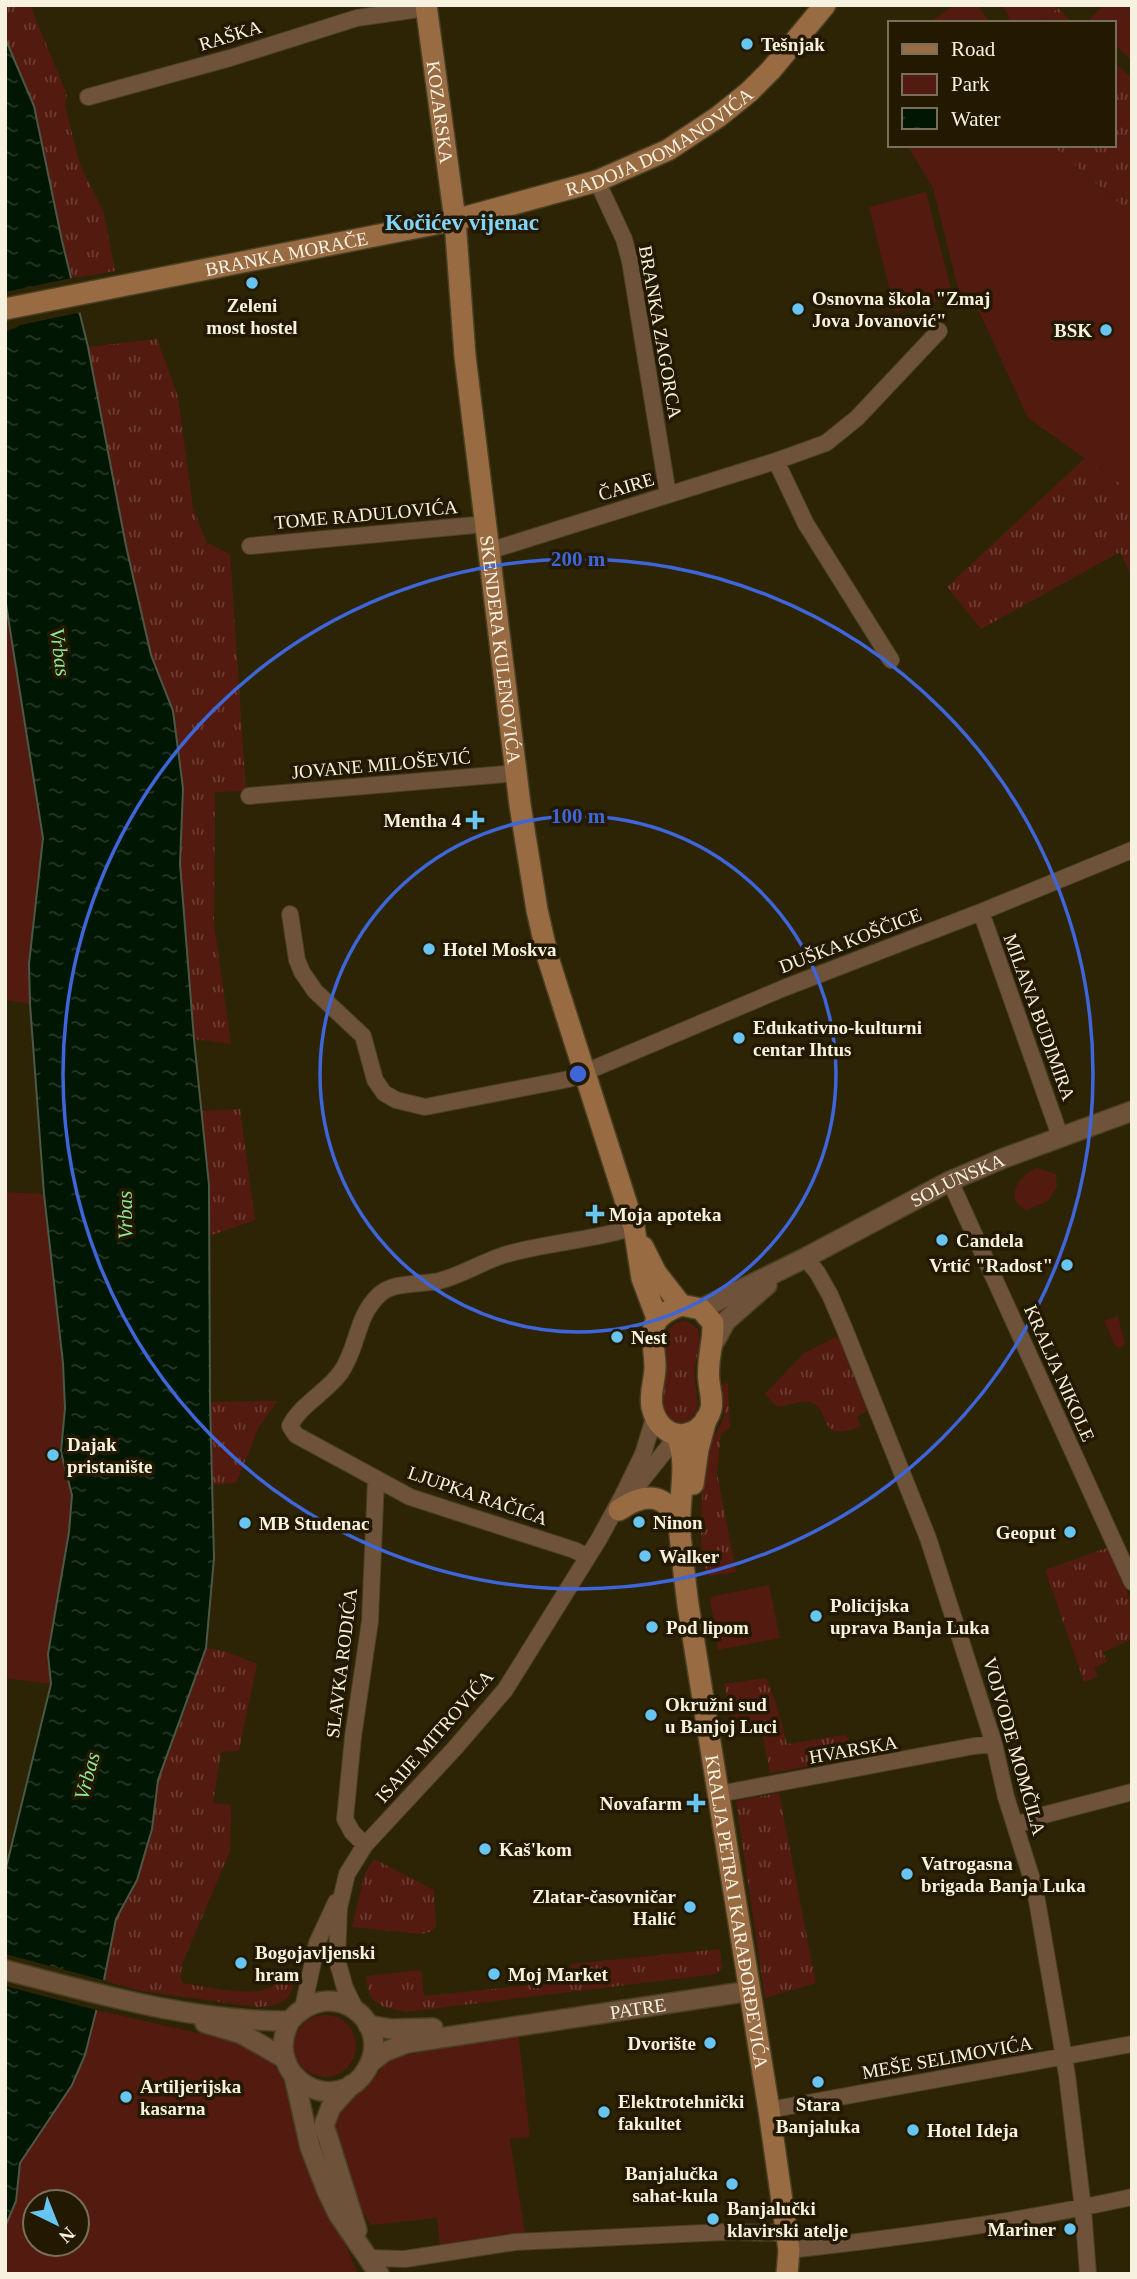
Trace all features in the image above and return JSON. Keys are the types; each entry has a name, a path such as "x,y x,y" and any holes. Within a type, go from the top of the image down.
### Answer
{"main road":[{"name":"RADOJA DOMANOVIĆA","path":"455,220 597,181 668,150 718,117 749,92 825,5"},
{"name":"KOZARSKA","path":"426,7 455,220"},
{"name":"BRANKA MORAČE","path":"5,309 455,220"},
{"name":"SKENDERA KULENOVIĆA","path":"455,220 465,356 489,551 530,866 548,958 635,1230 656,1273 691,1307"},
{"name":"SKENDERA KULENOVIĆA","path":"635,1230 637,1261 657,1318"},
{"path":"691,1307 657,1318 654,1322 652,1336 656,1370 651,1398 659,1425 668,1433 677,1436 692,1431 706,1419"},
{"name":"KRALJA PETRA I KARAĐORĐEVIĆA","path":"682,1543 698,1449 712,1405 708,1367 712,1323 691,1307"},
{"name":"KRALJA PETRA I KARAĐORĐEVIĆA","path":"677,1436 682,1453 682,1543 688,1605 769,2110 788,2242 787,2274"},
{"path":"619,1510 641,1497 660,1500 672,1509 682,1543"}],"street":[{"name":"RAŠKA","path":"88,97 230,58 357,18 426,7"},
{"name":"BRANKA ZAGORCA","path":"597,181 624,239 630,261 668,495"},
{"name":"ČAIRE","path":"489,551 826,443 840,433 939,331"},
{"path":"775,461 806,524 891,660"},
{"name":"TOME RADULOVIĆA","path":"250,546 486,524"},
{"name":"JOVANE MILOŠEVIĆ","path":"249,796 517,773"},
{"name":"DUŠKA KOŠČICE","path":"585,1071 784,988 1132,850"},
{"name":"MILANA BUDIMIRA","path":"981,912 1060,1136"},
{"path":"290,914 297,960 307,982 363,1036 375,1080 384,1093 396,1100 425,1107 563,1080 585,1071"},
{"name":"SOLUNSKA","path":"691,1307 798,1262 950,1181 1060,1136 1132,1111"},
{"name":"KRALJA NIKOLE","path":"950,1181 1132,1581"},
{"name":"LJUPKA RAČIĆA","path":"587,1557 574,1550 410,1497 296,1435 290,1423 344,1368 363,1316 383,1291 440,1280 502,1256 544,1245 635,1230"},
{"name":"SOLUNSKA","path":"710,1349 718,1332 735,1311 798,1262"},
{"name":"VOJVODE MOMČILA","path":"798,1262 817,1272 830,1295 900,1462 952,1608 994,1744 1006,1797 1035,1889 1064,2056 1083,2209 1088,2274"},
{"name":"ISAIJE MITROVIĆA","path":"599,1539 643,1454 655,1415"},
{"name":"ISAIJE MITROVIĆA","path":"296,2014 317,1943 351,1867 365,1844 505,1690 599,1539 677,1436"},
{"name":"SLAVKA RODIĆA","path":"365,1844 352,1832 345,1819 370,1621 376,1479"},
{"name":"HVARSKA","path":"719,1794 994,1744"},
{"path":"1017,1825 1040,1816 1132,1792"},
{"name":"ISAIJE MITROVIĆA","path":"343,1887 339,1908 337,1960 345,1988 362,2018"},
{"name":"PATRE","path":"5,1970 135,2004 267,2021 296,2014 326,2000 342,2003 362,2018 405,2029 528,2024"},
{"name":"PATRE","path":"370,2259 324,2125 331,2107 370,2063 384,2052 407,2043 750,1991"},
{"name":"PATRE","path":"157,2008 242,2034 284,2058"},
{"path":"296,2014 282,2040 284,2058 294,2076 310,2147 338,2214 370,2259 405,2259 515,2242 726,2232 788,2242 951,2230 1083,2209 1132,2197"},
{"path":"362,2018 373,2041 370,2063"},
{"name":"MEŠE SELIMOVIĆA","path":"769,2110 1132,2044"},
{"path":"294,2076 307,2087 324,2091 341,2089 356,2081"}],"green space":[{"path":"5,5 30,5 67,95 65,106 80,165 104,213 115,271 73,278 62,241 34,106 5,38"},
{"path":"955,5 978,5 989,21 931,21"},
{"path":"1055,5 1058,8 1041,21 1006,21 1010,18 1003,7"},
{"path":"1104,5 1132,5 1132,61 1116,46 1116,21 1089,20"},
{"path":"1058,8 1071,21 1041,21"},
{"path":"1116,64 1132,78 1132,214 1053,147 1116,147"},
{"path":"908,147 1053,147 1132,214 1132,492 1028,418 977,307 960,296 933,188"},
{"path":"926,192 953,297 895,312 869,207"},
{"path":"157,339 178,397 193,508 207,543 230,554 246,791 215,792 214,924 231,1044 194,1039 180,864 183,788 173,711 151,655 126,546 88,347"},
{"path":"1085,458 1132,492 1132,577 1120,552 981,629 947,587"},
{"path":"5,598 43,839 29,964 30,1004 5,1000"},
{"path":"240,1109 255,1220 209,1236 209,1185 201,1111"},
{"path":"1037,1168 1056,1174 1057,1187 1049,1200 1027,1210 1015,1200 1014,1194 1019,1181"},
{"path":"5,1192 44,1194 63,1363 65,1408 61,1452 72,1495 69,1532 48,1654 51,1684 5,1678"},
{"path":"1118,1316 1125,1344 1121,1348 1115,1346 1104,1321"},
{"path":"686,1321 698,1329 700,1343 694,1372 698,1408 688,1422 675,1424 664,1416 663,1399 667,1370 665,1342 672,1326"},
{"path":"839,1335 869,1409 857,1417 861,1426 847,1431 830,1428 816,1405 805,1402 776,1406 765,1394 803,1354"},
{"path":"728,1383 730,1427 721,1434 717,1473 736,1572 710,1576 702,1552 702,1494 709,1447 723,1418 721,1385"},
{"path":"277,1401 259,1427 236,1483 209,1485 210,1402"},
{"path":"1107,1548 1132,1603 1132,1639 1103,1652 1107,1662 1094,1668 1098,1676 1084,1682 1045,1570"},
{"path":"769,1585 780,1638 718,1650 710,1597"},
{"path":"206,1648 224,1651 257,1664 239,1751 221,1752 213,1803 231,1805 230,1851 183,1962 180,1977 183,1983 244,1992 268,1989 297,1973 289,1995 275,2005 258,2007 140,1991 104,1980 116,1919 137,1880 152,1829 158,1780"},
{"path":"766,1678 787,1744 845,1735 863,1757 770,1773 761,1728 735,1733 724,1684"},
{"path":"779,1793 816,1983 765,1998 736,1801"},
{"path":"374,1859 434,1890 436,1927 421,1934 352,1927 365,1873"},
{"path":"720,1949 722,1968 716,1974 406,2012 377,2003 367,1986 366,1976 421,1970 424,1996 572,1981 571,1964"},
{"path":"96,2010 251,2045 270,2058 283,2080 336,2223 358,2274 5,2274 5,2227 16,2201 20,2163 72,2085 85,2055"},
{"path":"325,2015 347,2024 356,2046 347,2068 325,2077 303,2068 294,2046 303,2024"},
{"path":"518,2031 530,2137 510,2139 525,2233 440,2246 437,2218 371,2225 352,2185 335,2128 335,2117 344,2103 367,2087 390,2059"}],"water":[{"name":"Vrbas","path":"5,38 34,106 62,241 88,347 126,546 151,655 173,711 183,788 180,864 209,1185 214,1558 206,1648 158,1780 152,1829 137,1880 116,1919 85,2055 72,2085 20,2163 16,2201 5,2227 5,1872 51,1684 48,1654 69,1532 72,1495 61,1452 65,1408 63,1363 44,1194 30,1004 29,964 43,838 5,598"}],"pier":[{"path":"76,277 82,312 21,325 5,332 5,292"},
{"path":"5,1954 107,1981 100,2011 5,1986"}],"place":[{"name":"Tešnjak","path":"747,44"},
{"name":"Zeleni most hostel","path":"252,283"},
{"name":"Osnovna škola \"Zmaj Jova Jovanović\"","path":"798,309"},
{"name":"BSK","path":"1106,330"},
{"name":"Mentha 4","path":"475,820"},
{"name":"Hotel Moskva","path":"429,949"},
{"name":"Edukativno-kulturni centar Ihtus","path":"739,1038"},
{"name":"Moja apoteka","path":"595,1214"},
{"name":"Candela","path":"942,1240"},
{"name":"Vrtić \"Radost\"","path":"1067,1265"},
{"name":"Nest","path":"617,1337"},
{"name":"Dajak pristanište","path":"53,1455"},
{"name":"Ninon","path":"639,1522"},
{"name":"MB Studenac","path":"245,1523"},
{"name":"Geoput","path":"1070,1532"},
{"name":"Walker","path":"645,1556"},
{"name":"Policijska uprava Banja Luka","path":"816,1616"},
{"name":"Pod lipom","path":"652,1627"},
{"name":"Okružni sud u Banjoj Luci","path":"651,1715"},
{"name":"Novafarm","path":"696,1803"},
{"name":"Kaš'kom","path":"485,1849"},
{"name":"Vatrogasna brigada Banja Luka","path":"907,1874"},
{"name":"Zlatar-časovničar Halić","path":"690,1907"},
{"name":"Bogojavljenski hram","path":"241,1963"},
{"name":"Moj Market","path":"494,1974"},
{"name":"Dvorište","path":"710,2043"},
{"name":"Stara Banjaluka","path":"818,2082"},
{"name":"Artiljerijska kasarna","path":"126,2097"},
{"name":"Elektrotehnički fakultet","path":"604,2112"},
{"name":"Hotel Ideja","path":"913,2130"},
{"name":"Banjalučka sahat-kula","path":"732,2184"},
{"name":"Banjalučki klavirski atelje","path":"713,2219"},
{"name":"Mariner","path":"1070,2229"}],"district":[{"name":"Kočićev vijenac","path":"462,222"}]}
